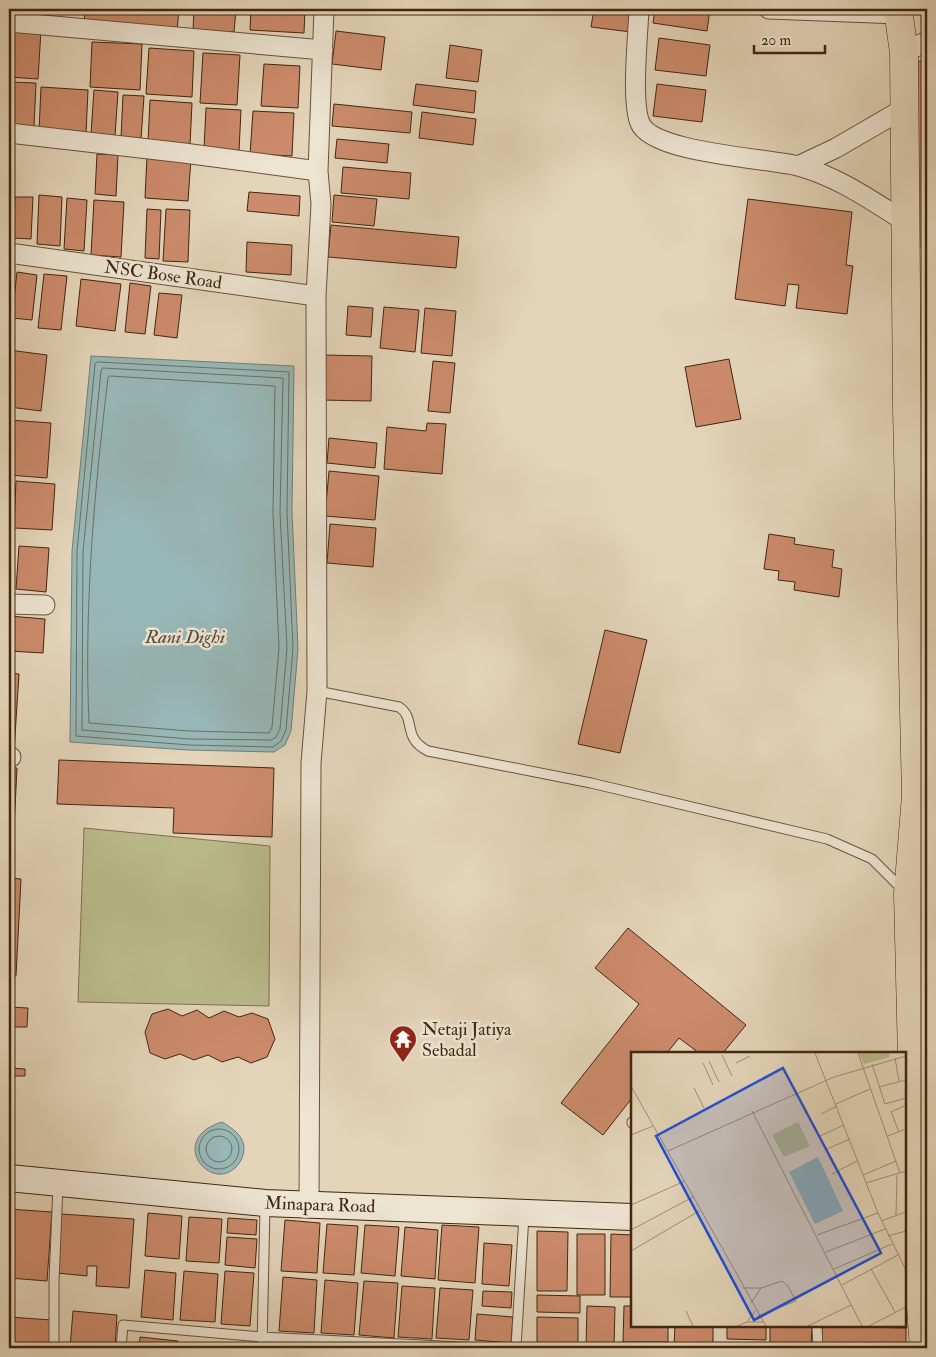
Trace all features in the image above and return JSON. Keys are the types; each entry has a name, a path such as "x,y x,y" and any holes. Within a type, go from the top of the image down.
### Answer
{"main road":[{"path":"898,11 916,47 905,108 906,222 917,411 922,796 917,894 919,1009 915,1181 909,1203 910,1237 924,1348"}],"street":[{"path":"309,1205 312,763 317,691 316,296 321,204 318,171 324,9"},
{"path":"639,9 636,104 640,124 656,140 681,147 798,166 824,175 853,190 906,222"},
{"path":"769,9 898,11"},
{"path":"9,22 323,50"},
{"path":"798,166 836,148 905,108"},
{"path":"9,133 184,153 318,171"},
{"name":"NSC Bose Road","path":"9,253 316,296"},
{"path":"9,604 45,605"},
{"name":"Minapara Road","path":"9,1178 265,1203 631,1217"}],"lane":[{"path":"317,691 400,707 408,716 410,733 417,745 428,751 591,783 827,839 872,859 917,894"},
{"path":"54,1348 54,1281 58,1183"},
{"path":"262,1348 265,1203"},
{"path":"516,1348 524,1212"},
{"path":"121,1348 123,1325 262,1336 481,1348"},
{"path":"817,1327 818,1348"}],"green space":[{"path":"84,828 270,846 269,1006 78,1002"}],"water":[{"name":"Rani Dighi","path":"91,356 294,366 292,512 298,649 291,731 285,745 274,752 188,750 70,742 72,551"},
{"path":"222,1122 239,1135 244,1147 240,1161 235,1168 225,1174 214,1173 205,1168 198,1160 195,1150 197,1140 206,1130"}],"building":[{"path":"85,9 179,9 177,31 84,25"},
{"path":"194,9 236,9 234,32 193,30"},
{"path":"251,9 305,9 304,33 250,30"},
{"path":"594,9 634,9 631,32 591,27"},
{"path":"655,9 710,9 707,31 653,23"},
{"path":"9,29 41,30 38,79 9,77"},
{"path":"336,31 385,37 381,70 332,64"},
{"path":"659,38 710,45 706,76 655,70"},
{"path":"92,42 142,44 140,90 90,87"},
{"path":"450,45 482,50 478,82 446,78"},
{"path":"149,48 194,51 192,97 146,94"},
{"path":"203,53 240,55 237,105 200,103"},
{"path":"927,58 927,247 913,246 916,63"},
{"path":"264,64 300,66 298,108 261,106"},
{"path":"9,82 36,83 34,126 9,125"},
{"path":"416,84 476,91 474,113 413,105"},
{"path":"657,84 706,90 702,122 653,116"},
{"path":"41,87 88,90 86,134 39,131"},
{"path":"94,90 118,92 115,136 91,134"},
{"path":"123,95 144,96 141,139 121,138"},
{"path":"150,100 192,103 190,145 148,142"},
{"path":"334,104 412,112 410,133 332,126"},
{"path":"206,108 241,110 239,151 204,149"},
{"path":"253,111 294,113 292,156 250,154"},
{"path":"422,112 476,119 473,145 419,138"},
{"path":"337,139 389,144 387,163 335,158"},
{"path":"97,154 118,155 116,196 95,194"},
{"path":"147,156 191,158 188,201 145,198"},
{"path":"343,167 411,173 409,199 341,193"},
{"path":"249,192 300,196 299,216 247,211"},
{"path":"39,195 62,197 60,246 37,244"},
{"path":"334,195 377,199 374,226 332,222"},
{"path":"15,197 33,197 31,239 13,238"},
{"path":"67,198 87,200 84,251 64,249"},
{"path":"748,199 852,212 846,265 853,266 847,314 796,308 799,285 788,284 785,306 735,299"},
{"path":"94,200 124,202 121,257 91,255"},
{"path":"147,209 161,210 159,259 145,258"},
{"path":"166,209 190,210 188,262 163,261"},
{"path":"331,225 459,237 456,268 328,257"},
{"path":"247,242 292,245 291,275 246,272"},
{"path":"17,272 37,275 32,320 12,318"},
{"path":"44,274 67,276 61,330 38,328"},
{"path":"81,279 121,284 115,331 76,326"},
{"path":"130,283 151,286 145,334 125,332"},
{"path":"159,293 182,295 177,338 154,335"},
{"path":"348,306 373,308 371,337 346,335"},
{"path":"384,307 419,310 415,352 380,348"},
{"path":"425,308 456,311 452,356 421,353"},
{"path":"9,350 47,355 41,411 9,407"},
{"path":"322,355 372,356 371,401 321,400"},
{"path":"729,359 741,419 696,427 685,367"},
{"path":"433,361 455,363 450,413 428,411"},
{"path":"9,420 51,423 47,478 9,475"},
{"path":"427,423 446,424 442,474 384,469 387,427 426,431"},
{"path":"329,438 377,443 375,468 327,463"},
{"path":"329,471 379,476 375,520 325,516"},
{"path":"16,481 55,484 52,530 14,528"},
{"path":"330,524 376,528 373,567 327,563"},
{"path":"769,534 795,538 794,544 834,550 832,567 842,569 839,597 794,590 795,582 778,580 779,571 764,569"},
{"path":"9,544 13,544 9,582"},
{"path":"19,546 49,548 46,592 16,589"},
{"path":"9,616 45,619 43,653 9,651"},
{"path":"605,630 647,640 620,753 578,744"},
{"path":"9,673 19,674 14,751 9,751"},
{"path":"59,760 274,768 272,837 173,833 174,808 57,804"},
{"path":"9,768 17,768 13,848 9,848"},
{"path":"9,878 21,879 16,976 9,976"},
{"path":"628,928 746,1025 724,1052 698,1052 679,1038 668,1052 631,1052 631,1099 603,1135 561,1103 639,1004 595,968"},
{"path":"9,1007 28,1008 27,1027 9,1027"},
{"path":"168,1009 182,1016 197,1010 209,1018 224,1011 239,1017 252,1013 268,1019 275,1039 267,1057 251,1063 238,1057 222,1062 208,1055 194,1060 180,1054 165,1059 150,1053 145,1032 152,1014"},
{"path":"9,1068 25,1069 25,1076 9,1076"},
{"path":"9,1209 52,1212 47,1281 9,1278"},
{"path":"148,1213 182,1216 179,1259 145,1256"},
{"path":"61,1214 134,1219 129,1288 96,1286 97,1266 87,1266 87,1276 57,1273"},
{"path":"189,1217 222,1219 219,1263 186,1261"},
{"path":"228,1218 257,1220 256,1235 227,1233"},
{"path":"285,1220 320,1223 317,1273 281,1271"},
{"path":"327,1224 358,1226 354,1275 323,1273"},
{"path":"365,1225 399,1227 395,1276 361,1273"},
{"path":"442,1225 479,1227 475,1283 438,1280"},
{"path":"405,1227 438,1230 435,1279 401,1276"},
{"path":"537,1231 568,1232 567,1291 537,1291"},
{"path":"577,1234 605,1234 605,1295 577,1295"},
{"path":"611,1234 631,1235 631,1297 610,1297"},
{"path":"227,1237 257,1239 255,1268 225,1265"},
{"path":"484,1243 512,1245 509,1286 482,1284"},
{"path":"145,1270 176,1273 173,1320 141,1317"},
{"path":"184,1271 218,1274 215,1322 180,1320"},
{"path":"225,1271 254,1273 250,1326 221,1324"},
{"path":"283,1277 317,1280 314,1333 279,1331"},
{"path":"325,1280 358,1283 354,1335 321,1333"},
{"path":"364,1281 398,1283 394,1338 359,1335"},
{"path":"402,1286 435,1288 432,1339 398,1337"},
{"path":"440,1288 473,1290 469,1340 436,1338"},
{"path":"483,1291 512,1292 511,1308 482,1306"},
{"path":"537,1295 580,1296 580,1313 537,1312"},
{"path":"587,1306 615,1307 614,1348 586,1348"},
{"path":"624,1306 631,1306 631,1327 668,1327 668,1342 623,1342"},
{"path":"73,1311 117,1315 115,1348 70,1348"},
{"path":"477,1314 513,1317 511,1343 475,1340"},
{"path":"9,1317 52,1320 50,1348 9,1348"},
{"path":"537,1317 578,1318 578,1348 537,1348"},
{"path":"675,1327 713,1327 713,1345 674,1345"},
{"path":"727,1327 766,1327 766,1340 727,1339"},
{"path":"770,1327 812,1327 811,1348 770,1348"},
{"path":"822,1327 906,1328 906,1348 821,1348"},
{"path":"140,1337 178,1341 177,1348 139,1348"},
{"path":"281,1343 313,1345 313,1348 281,1348"},
{"path":"184,1345 216,1348 183,1348"},
{"path":"319,1345 350,1347 350,1348 319,1348"},
{"path":"726,1346 762,1347 762,1348 726,1348"}],"place":[{"name":"Netaji Jatiya Sebadal","path":"403,1063"}]}
